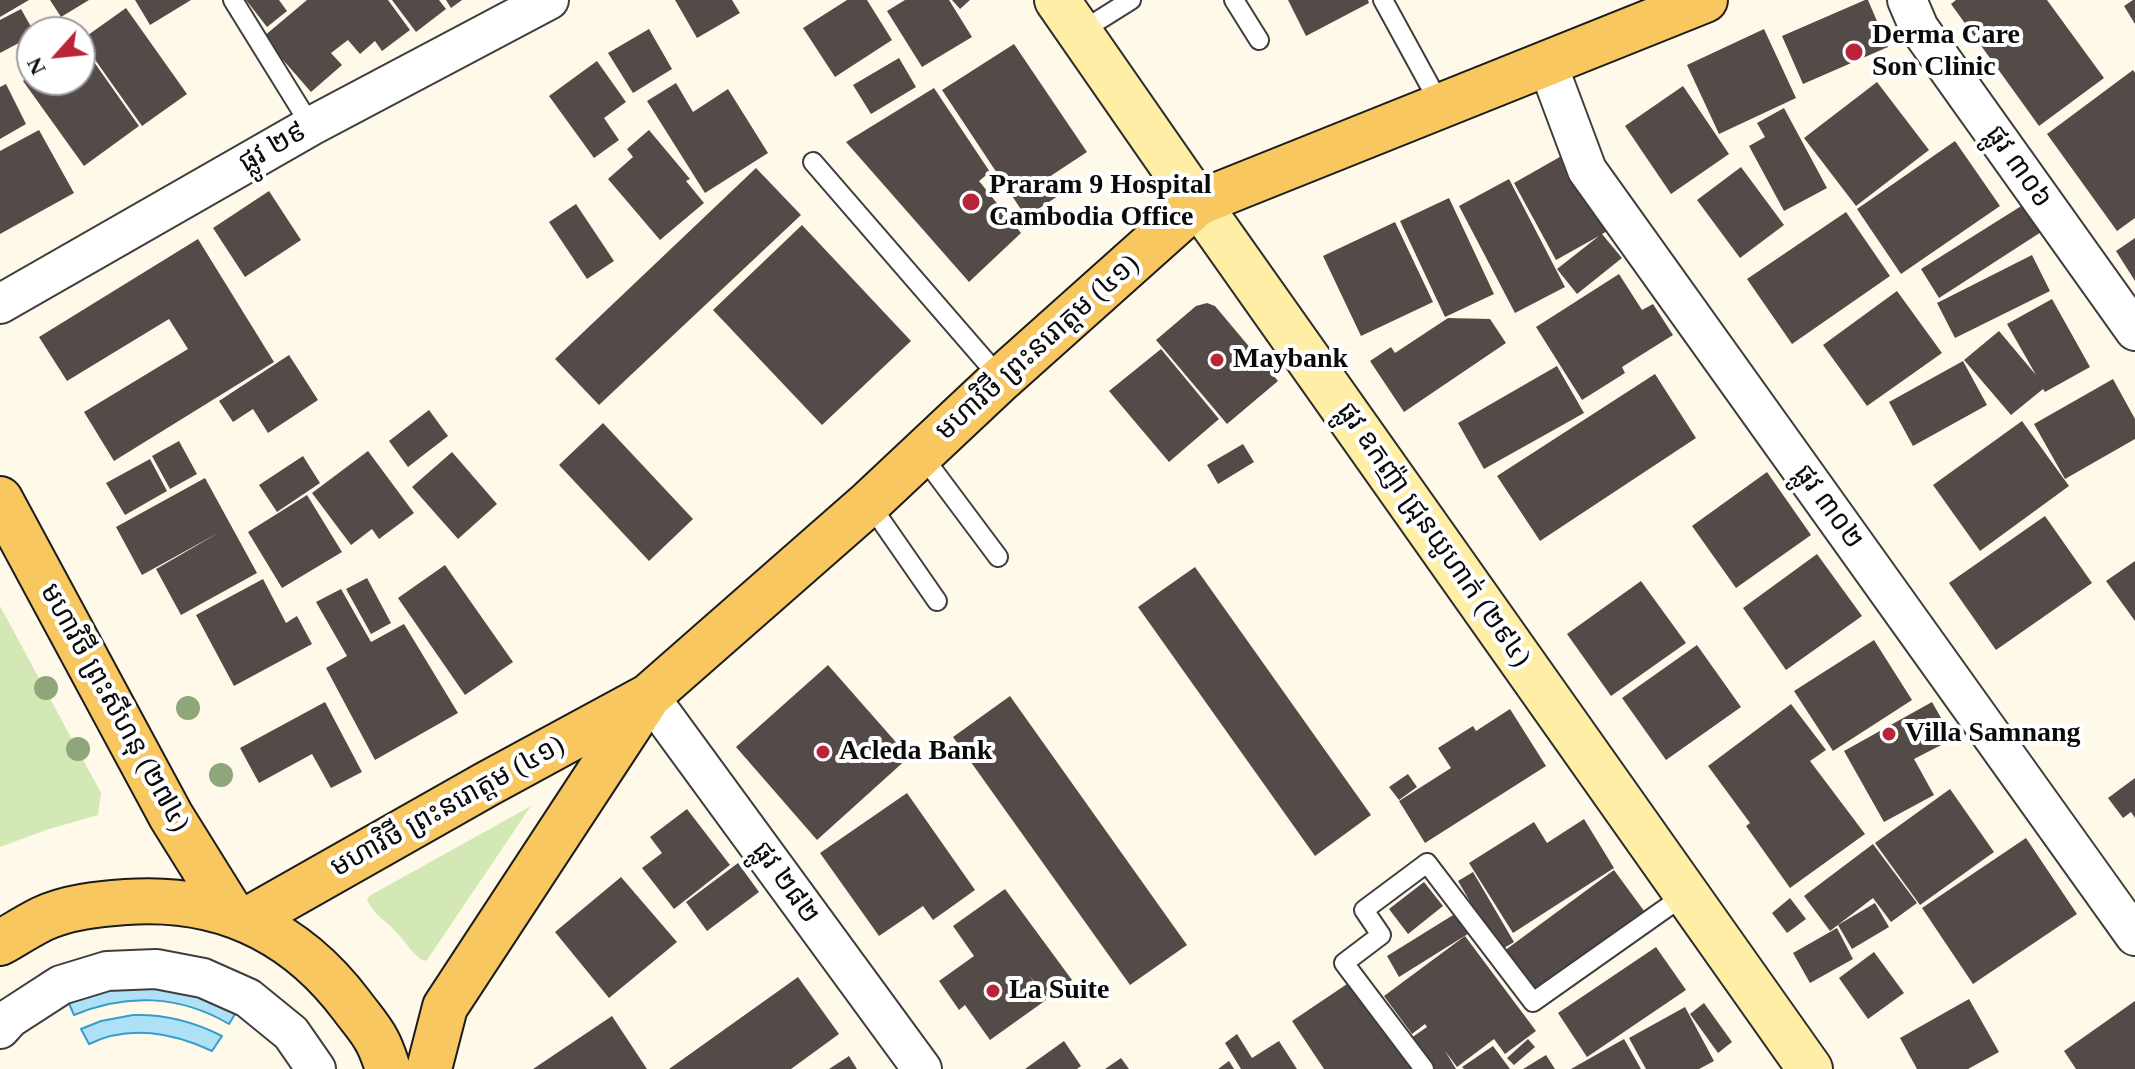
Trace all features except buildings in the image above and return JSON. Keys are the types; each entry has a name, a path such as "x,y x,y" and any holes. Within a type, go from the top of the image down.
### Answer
{"main road":[{"name":"មហាវិថី ព្រះនរោត្តម (៤១)","path":"240,917 649,696 869,503 1001,379 1198,203 1688,3"},
{"name":"មហាវិថី ព្រះសីហនុ (២៧៤)","path":"0,499 171,816 240,917"},
{"name":"មហាវិថី ព្រះនរោត្តម (៤១)","path":"429,1069 445,1007 649,696"},
{"path":"0,943 45,918 90,905 140,901 187,903 240,917 274,933 334,982 377,1039 388,1069"}],"street":[{"name":"ផ្លូវ ២៩","path":"0,304 311,126 549,0"},
{"name":"ផ្លូវ ៣០៦","path":"1907,0 1919,28 2135,331"},
{"name":"ផ្លូវ ឧកញ៉ា ជ្រុនយូហាក់ (២៩៤)","path":"1069,16 1810,1069"},
{"name":"ផ្លូវ ៣០២","path":"1547,63 1587,170 2135,936"},
{"name":"ផ្លូវ ២៨២","path":"649,696 922,1069"},
{"path":"0,1029 10,1018 61,985 107,971 156,969 203,978 248,998 291,1033 316,1069"}],"lane":[{"path":"233,0 311,126"},
{"path":"1069,16 1131,0"},
{"path":"1234,0 1259,40"},
{"path":"1383,0 1441,106"},
{"path":"813,162 1001,379"},
{"path":"921,454 998,557"},
{"path":"869,503 937,601"},
{"path":"1424,1069 1344,963 1381,935 1364,910 1427,863 1533,1002 1686,894"}],"green space":[{"path":"0,606 101,793 98,815 0,847"},
{"path":"531,806 427,960 416,955 369,904 369,896"}],"water":[{"path":"157,981 238,1009 229,1024 191,1007 153,1000 113,1003 74,1015 67,999 92,988"},
{"path":"133,1015 179,1020 222,1036 212,1051 151,1033 120,1034 89,1044 81,1029 101,1021"}],"place":[{"name":"Derma Care Son Clinic","path":"1854,52"},
{"name":"Praram 9 Hospital Cambodia Office","path":"971,202"},
{"name":"Maybank","path":"1217,360"},
{"name":"Villa Samnang","path":"1889,734"},
{"name":"Acleda Bank","path":"823,752"},
{"name":"La Suite","path":"993,991"}]}
